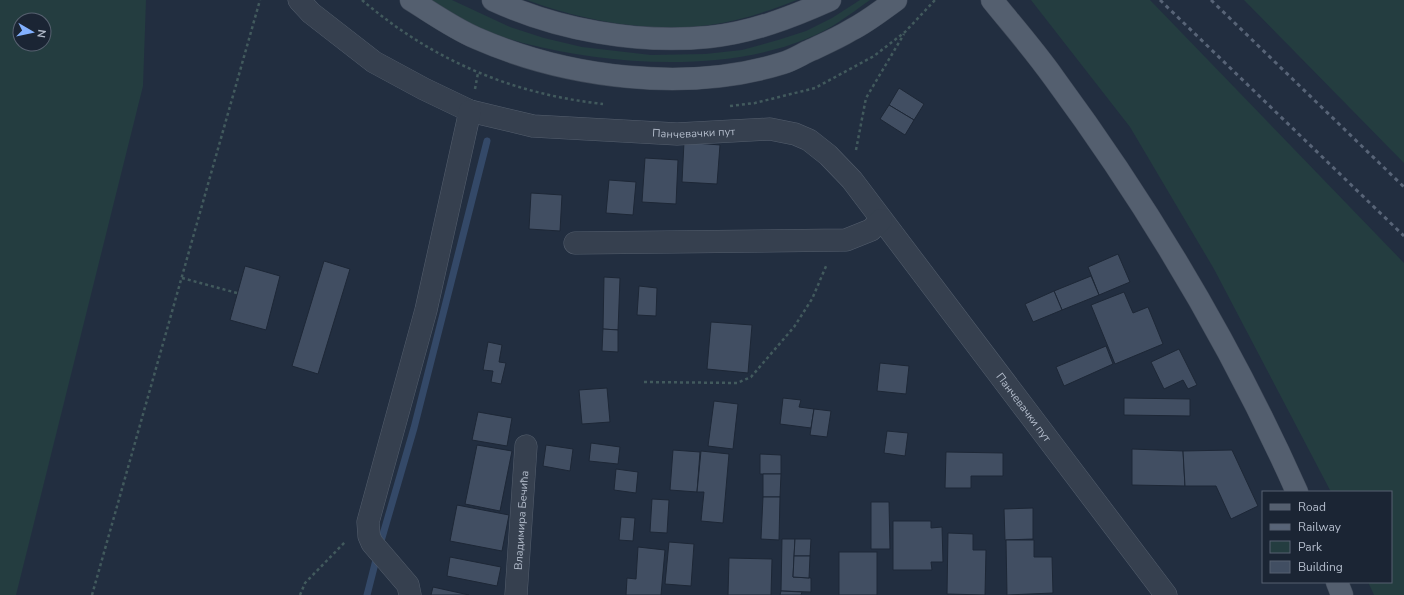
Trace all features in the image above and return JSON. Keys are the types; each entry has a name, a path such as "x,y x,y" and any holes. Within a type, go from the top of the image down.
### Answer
{"main road":[{"path":"411,0 475,38 520,55 566,68 602,74 680,78 719,76 752,71 784,62 853,30 896,0"},
{"path":"493,0 526,13 599,32 673,39 710,37 750,29 795,15 830,0"},
{"path":"992,0 1054,78 1115,164 1182,270 1248,389 1297,491"},
{"path":"1337,583 1342,595"}],"street":[{"name":"Панчевачки пут","path":"299,0 311,13 374,62 424,90 470,111 533,126 677,134 770,129 795,134 809,140 828,154 852,180 1166,595"},
{"path":"410,595 408,585 389,561 372,544 369,536 368,522 428,303 470,111"},
{"path":"575,242 846,240 871,230 881,220"},
{"name":"Владимира Бечића","path":"516,595 526,446"}],"path":[{"path":"92,595 260,0"},
{"path":"362,0 386,21 418,42 478,73"},
{"path":"852,180 866,98 905,32"},
{"path":"644,382 737,383 751,376 794,327 812,299 827,264 846,240"},
{"path":"182,278 237,293"},
{"path":"300,595 306,583 334,552 368,522"}],"green space":[{"path":"0,0 146,0 143,86 16,595 0,595"},
{"path":"431,0 452,0 510,27 544,38 582,47 651,55 705,54 742,50 806,31 832,18 860,0 870,0 839,22 823,31 806,39 773,50 739,57 702,61 665,62 591,56 556,51 523,43 481,30"},
{"path":"527,0 797,0 732,21 710,25 664,27 641,26 594,19 571,14"},
{"path":"1031,0 1150,0 1404,263 1404,595 1374,595 1368,583 1392,583 1392,491 1330,491 1214,269 1130,127"},
{"path":"1244,0 1404,0 1404,163"}],"building":[{"path":"899,88 924,104 914,120 889,105"},
{"path":"889,105 914,120 905,135 880,119"},
{"path":"684,142 720,145 717,184 682,182"},
{"path":"645,158 678,160 676,204 642,202"},
{"path":"609,180 636,182 633,215 606,213"},
{"path":"531,193 562,195 560,231 529,229"},
{"path":"1118,254 1130,282 1099,295 1088,267"},
{"path":"324,261 350,269 318,374 292,366"},
{"path":"245,266 280,276 266,330 230,320"},
{"path":"1091,276 1099,295 1062,310 1054,291"},
{"path":"604,277 620,278 618,330 603,329"},
{"path":"639,286 657,288 656,316 637,315"},
{"path":"1054,291 1062,310 1033,322 1025,304"},
{"path":"1124,292 1133,313 1148,307 1163,344 1115,364 1091,305"},
{"path":"711,322 752,325 748,373 707,369"},
{"path":"603,329 618,330 618,352 602,351"},
{"path":"488,342 502,345 499,362 506,363 501,384 491,382 493,371 483,370"},
{"path":"1106,346 1113,364 1064,386 1056,367"},
{"path":"1179,349 1197,385 1188,389 1183,380 1164,389 1151,362"},
{"path":"880,363 909,366 906,394 877,391"},
{"path":"607,388 610,422 582,424 579,390"},
{"path":"783,398 801,400 799,407 814,409 811,428 780,424"},
{"path":"1124,398 1190,399 1190,416 1124,415"},
{"path":"714,401 738,404 733,449 708,446"},
{"path":"814,409 831,411 827,437 810,435"},
{"path":"478,412 512,418 507,446 472,440"},
{"path":"887,431 908,433 905,456 884,453"},
{"path":"591,443 620,447 618,464 589,461"},
{"path":"477,445 512,451 500,511 465,504"},
{"path":"546,445 573,449 570,471 543,466"},
{"path":"1132,449 1183,451 1185,486 1132,485"},
{"path":"673,450 700,452 697,492 670,490"},
{"path":"1232,450 1258,506 1231,519 1216,486 1185,486 1183,451"},
{"path":"701,451 729,454 723,523 701,521 704,492 697,492"},
{"path":"946,452 1003,453 1003,476 971,476 971,488 945,488"},
{"path":"760,454 781,455 781,474 760,474"},
{"path":"616,469 638,472 636,493 614,490"},
{"path":"763,474 781,474 780,497 763,497"},
{"path":"763,497 780,497 779,540 761,539"},
{"path":"652,499 669,500 667,533 650,532"},
{"path":"871,502 889,502 890,549 871,549"},
{"path":"457,505 509,515 502,551 450,541"},
{"path":"1033,508 1033,539 1005,540 1004,509"},
{"path":"621,517 635,518 633,541 619,540"},
{"path":"893,521 931,521 931,528 942,527 943,562 931,562 932,570 893,570"},
{"path":"948,533 973,534 973,550 986,550 985,595 947,594"},
{"path":"782,539 795,539 793,577 811,578 811,592 781,591"},
{"path":"795,539 811,539 810,556 794,556"},
{"path":"1006,540 1034,540 1034,557 1052,557 1053,593 1007,595"},
{"path":"669,542 694,544 691,586 665,584"},
{"path":"638,547 665,550 661,595 626,595 627,578 636,579"},
{"path":"839,552 877,552 877,595 839,595"},
{"path":"794,556 810,556 809,578 793,577"},
{"path":"450,557 501,567 497,586 447,576"},
{"path":"729,558 772,559 771,595 728,595"},
{"path":"433,587 469,595 431,595"},
{"path":"781,591 802,592 801,595 780,595"}],"waterway":[{"path":"367,595 414,428 487,141"}],"railway":[{"path":"1160,0 1404,236"},
{"path":"1211,0 1404,187"}]}
